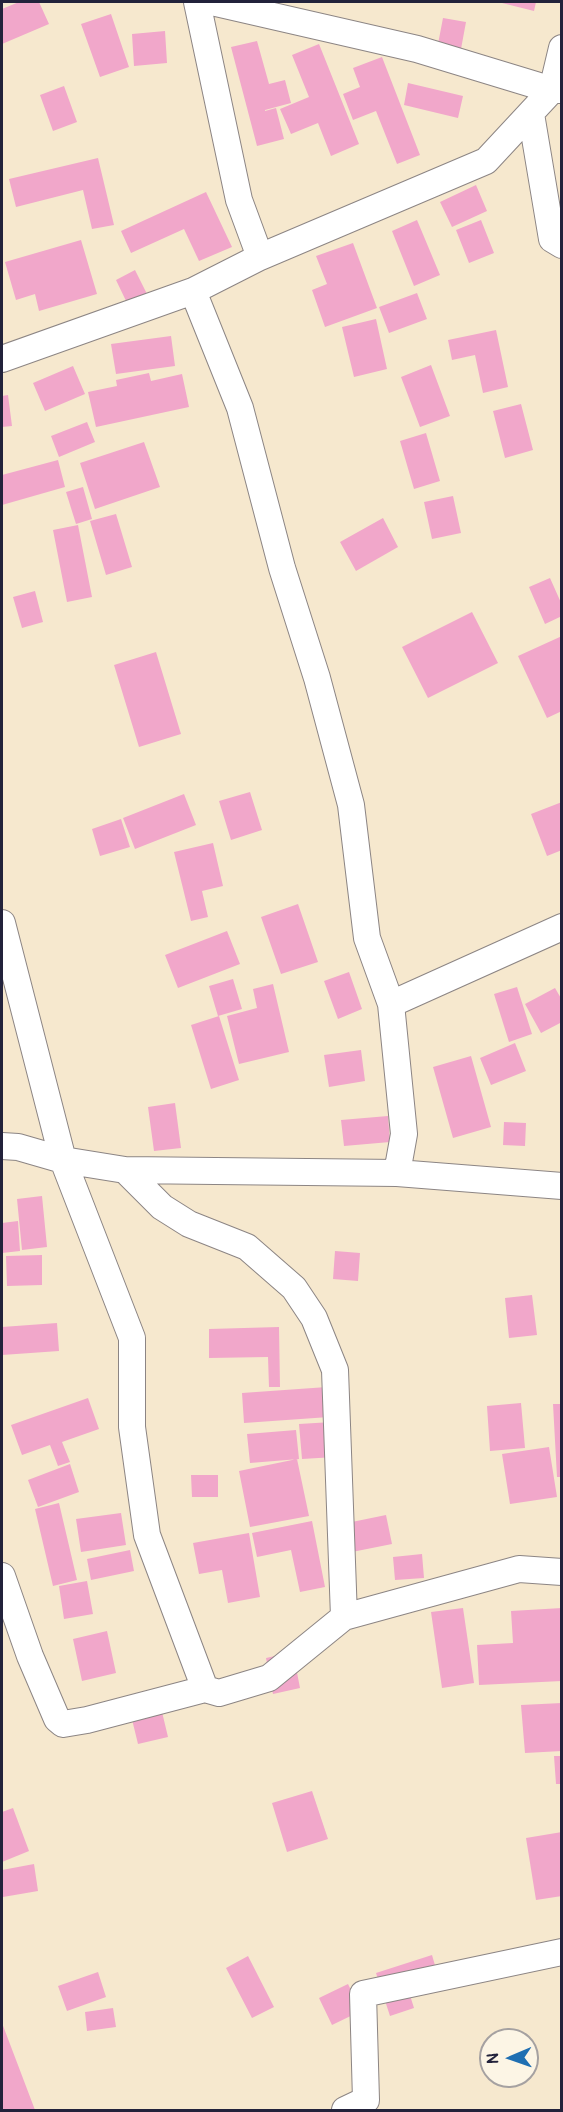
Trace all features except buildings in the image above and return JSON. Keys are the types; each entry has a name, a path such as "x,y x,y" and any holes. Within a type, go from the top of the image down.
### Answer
{"street":[{"path":"197,2 239,200 260,257"},
{"path":"212,2 417,49 557,90"},
{"path":"2,358 193,291 260,257 486,161 557,90 561,48"},
{"path":"531,114 552,239 561,245"},
{"path":"193,291 240,408 282,568 317,678 351,805 367,938 391,1004 404,1134 397,1173"},
{"path":"2,923 63,1160 132,1338 132,1427 147,1535 205,1689"},
{"path":"391,1004 561,927"},
{"path":"2,1146 18,1147 63,1160 125,1170 397,1173 561,1186"},
{"path":"125,1170 162,1207 189,1224 247,1247 294,1288 314,1318 335,1370 344,1617"},
{"path":"2,1576 30,1656 57,1719 63,1724 87,1720 205,1689 219,1693 268,1678 344,1617 519,1569 561,1572"},
{"path":"345,2110 366,2100 363,1994 561,1952"}]}
